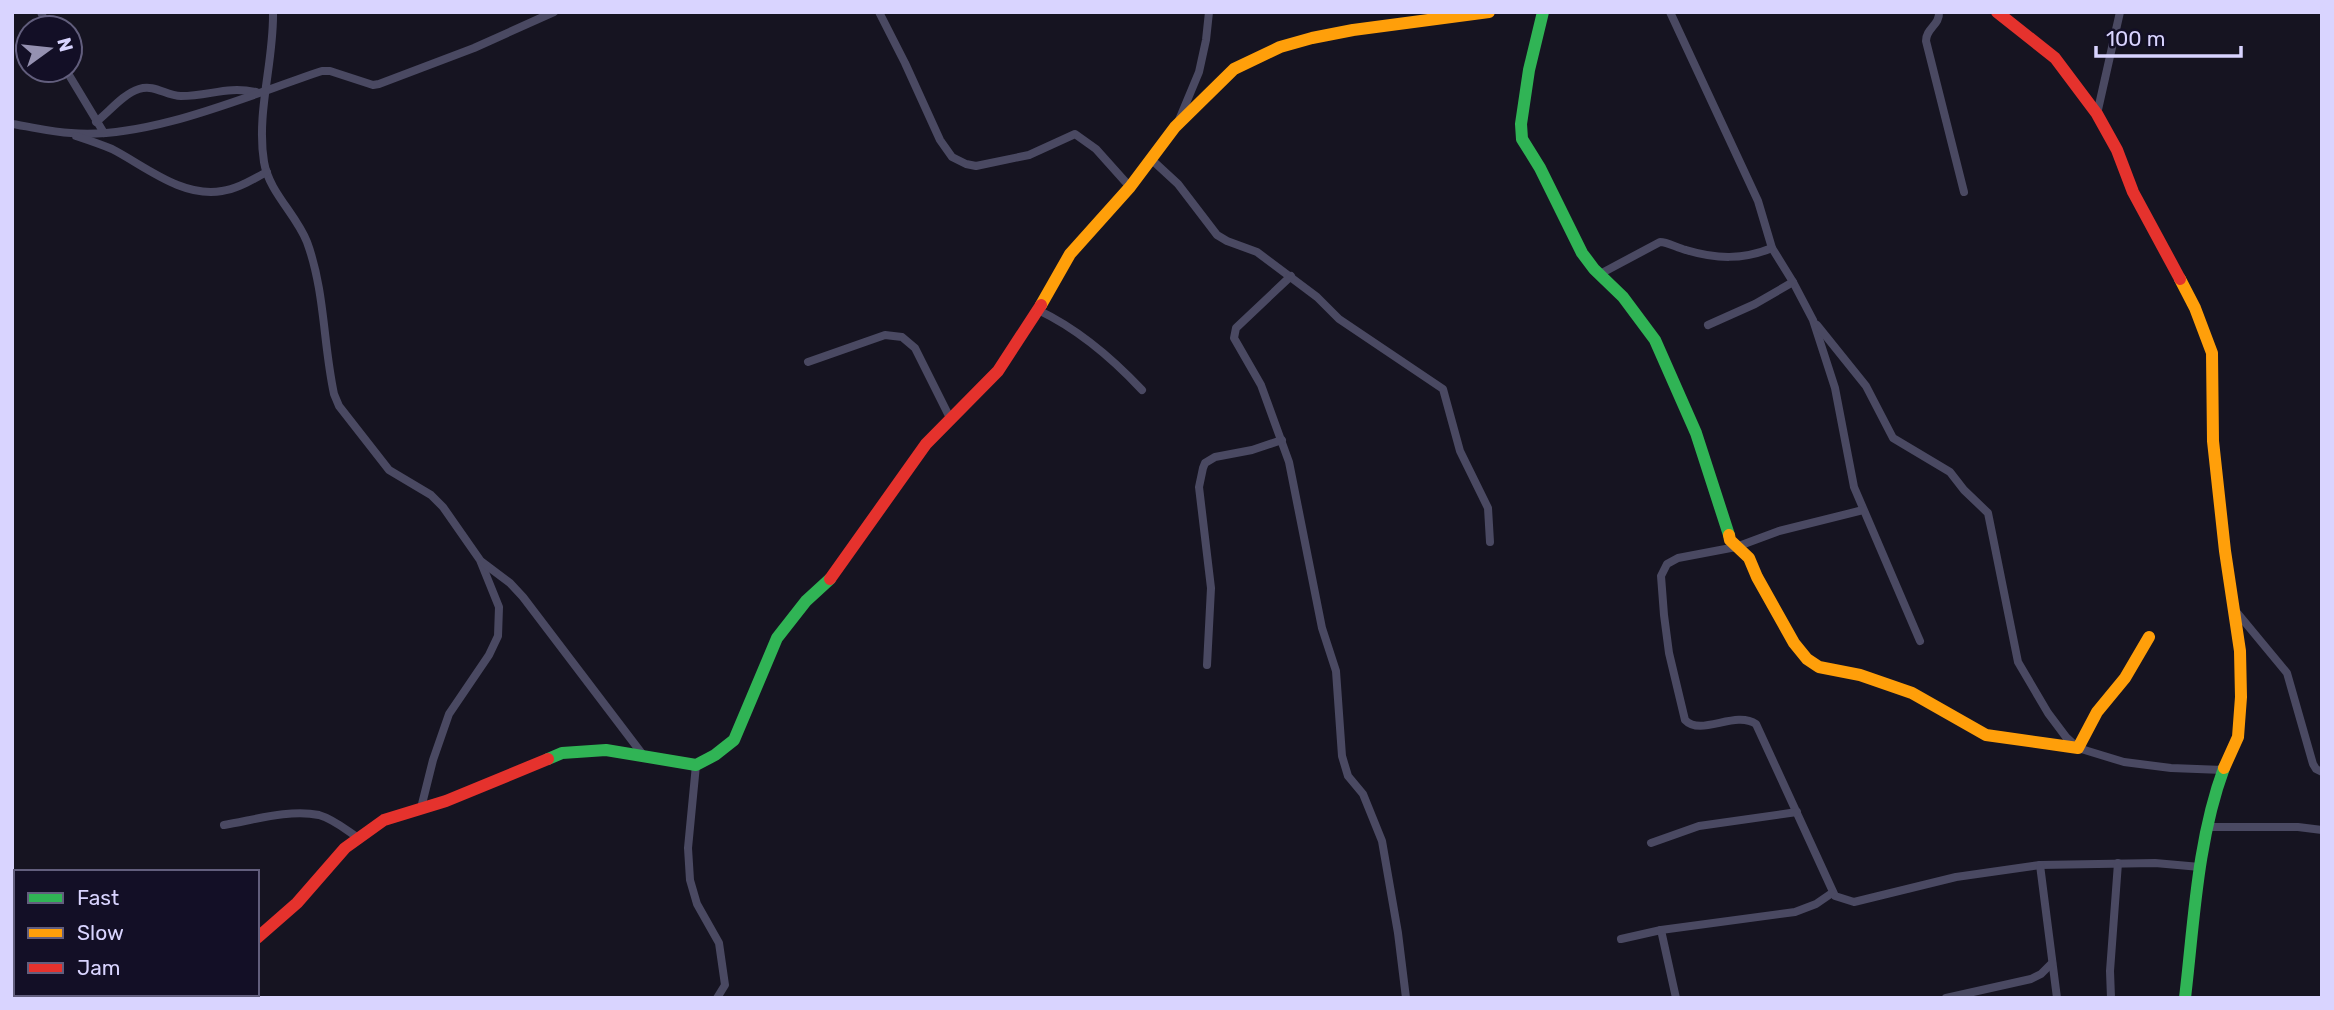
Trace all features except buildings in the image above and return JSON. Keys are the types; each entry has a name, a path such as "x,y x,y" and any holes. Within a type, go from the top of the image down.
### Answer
{"street":[{"path":"273,12 273,37 263,91 262,148 267,172 306,240 318,278 333,387 339,406 388,470 431,495 443,507 480,560 499,607 498,636 489,655 449,714 433,760 421,808"},
{"path":"70,134 104,133 163,123 323,71 373,85 379,84 474,48 554,12"},
{"path":"879,12 940,140 952,157 976,166 1029,156 1076,134 1096,149 1130,187"},
{"path":"1175,127 1199,72 1209,12"},
{"path":"259,936 298,903 345,848 384,820 446,801 562,753 606,750 696,765 716,755 734,740 777,638 806,601 828,581 926,444 999,371 1070,254 1130,187 1175,127 1234,69 1280,47 1312,38 1408,17 1489,12"},
{"path":"1544,12 1529,70 1522,139 1540,168 1582,253 1643,321 1667,363 1707,462 1728,536 1749,558 1794,643 1815,665 1836,672 1860,675 1912,693 1986,735 2078,748 2123,762 2171,768 2223,770"},
{"path":"1670,12 1758,201 1772,248 1813,320 1835,387 1843,418 1850,470 1863,510 1920,640"},
{"path":"1939,12 1938,22 1928,31 1926,41 1964,192"},
{"path":"1997,12 2055,58 2097,114 2117,150 2137,201 2195,308 2213,359 2213,442 2240,652 2239,729 2235,748 2223,770 2208,827 2200,867 2185,998"},
{"path":"2097,114 2120,12"},
{"path":"74,84 104,133"},
{"path":"96,122 139,89 153,88 182,96 233,88 263,91"},
{"path":"12,124 70,134 108,148 159,176 195,190 227,190 267,172"},
{"path":"1152,160 1178,184 1217,235 1227,242 1253,249 1291,276 1339,318 1443,389 1460,451 1488,508 1490,542"},
{"path":"1600,274 1660,242 1696,253 1728,258 1744,258 1772,248"},
{"path":"1291,276 1237,328 1234,336 1261,385 1289,461 1319,618 1336,671 1339,729 1345,770 1363,794 1382,841 1406,998"},
{"path":"1708,325 1755,304 1793,282"},
{"path":"1038,310 1063,322 1083,337 1142,390"},
{"path":"1813,320 1866,386 1893,438 1941,465 1988,513 2018,662 2048,713 2078,748"},
{"path":"808,362 885,335 902,337 915,348 950,418"},
{"path":"1207,665 1211,588 1199,486 1203,468 1215,457 1252,450 1282,440"},
{"path":"1863,510 1779,531 1736,547 1678,558 1663,570 1661,586 1669,653 1686,722 1698,726 1742,719 1754,722 1832,893 1836,897 1854,902 1956,877 2040,865 2155,863 2200,867"},
{"path":"480,560 510,583 523,597 643,755"},
{"path":"2234,609 2287,673 2314,764 2322,772"},
{"path":"2078,748 2097,712 2125,678 2149,637"},
{"path":"696,765 688,848 690,880 697,904 719,943 725,985 717,998"},
{"path":"1651,843 1699,826 1797,812"},
{"path":"225,825 296,813 320,816 335,822 357,837"},
{"path":"2208,827 2298,827 2322,830"},
{"path":"2111,998 2118,863"},
{"path":"2040,865 2057,998"},
{"path":"1621,939 1661,930 1796,912 1816,904 1832,893"},
{"path":"1661,930 1676,998"},
{"path":"1946,998 2031,979 2052,963"}],"traffic: fast":[{"path":"1543,12 1529,70 1521,124 1522,139 1540,168 1582,253 1594,269 1623,297 1655,340 1696,433 1729,535"},
{"path":"548,759 562,753 606,750 696,765 715,755 734,740 777,638 806,601 830,579"},
{"path":"2185,998 2202,853 2224,768"}],"traffic: slow":[{"path":"1041,305 1070,254 1130,187 1175,127 1234,69 1280,47 1312,38 1489,12"},
{"path":"2180,279 2195,308 2212,353 2213,441 2225,551 2240,651 2238,737 2224,768"},
{"path":"1729,535 1730,540 1749,558 1794,643 1807,659 1819,667 1860,675 1912,693 1986,735 2078,748 2097,712 2125,678 2149,637"}],"traffic: jam":[{"path":"1997,12 2055,58 2097,114 2117,150 2133,192 2180,279"},
{"path":"830,579 926,444 998,371 1041,305"},
{"path":"259,936 297,903 345,848 384,820 446,801 548,759"}]}
